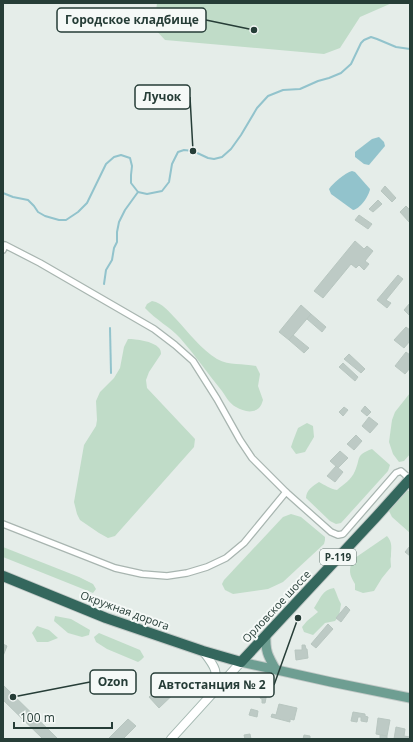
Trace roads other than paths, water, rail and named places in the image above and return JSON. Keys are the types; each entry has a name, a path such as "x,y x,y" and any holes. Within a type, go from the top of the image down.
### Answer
{"highway":[{"name":"Орловское шоссе","path":"241,662 410,479"},
{"name":"Окружная дорога","path":"3,576 106,618 203,651 241,662"}],"main road":[{"path":"266,635 265,646 268,657 276,670"},
{"path":"203,651 212,662 216,671 214,692"},
{"path":"171,739 241,662 410,698"}],"street":[{"path":"3,250 5,245 40,262 154,329 175,345 193,361 252,458 286,492 331,532 338,535 342,534 396,473 402,472 410,479"},
{"path":"3,524 115,568 142,574 167,576 207,568 226,558 244,543 286,492"}],"water":[{"path":"379,137 384,142 385,146 369,165 364,164 355,157 355,152 372,139"},
{"path":"352,171 355,172 370,189 364,202 353,210 331,194 329,189 339,178"}],"waterway":[{"path":"3,193 28,200 38,212 45,216 59,220 66,220 78,212 87,203 106,164 114,157 121,155 130,158 132,166 131,183 138,192 147,194 162,191 169,182 172,164 178,152 184,150 193,151 208,158 214,159 222,157 231,149 257,108 268,96 283,90 300,89 341,73 351,64 361,43 364,40 371,37 396,47 410,49"},
{"path":"104,284 106,270 112,260 114,248 117,242 119,222 125,210 138,192"},
{"path":"110,328 111,373"}],"place":[{"name":"Городское кладбище","path":"254,30"},
{"name":"Лучок","path":"193,151"},
{"name":"Автостанция № 2","path":"298,618"},
{"name":"Ozon","path":"13,697"}]}
